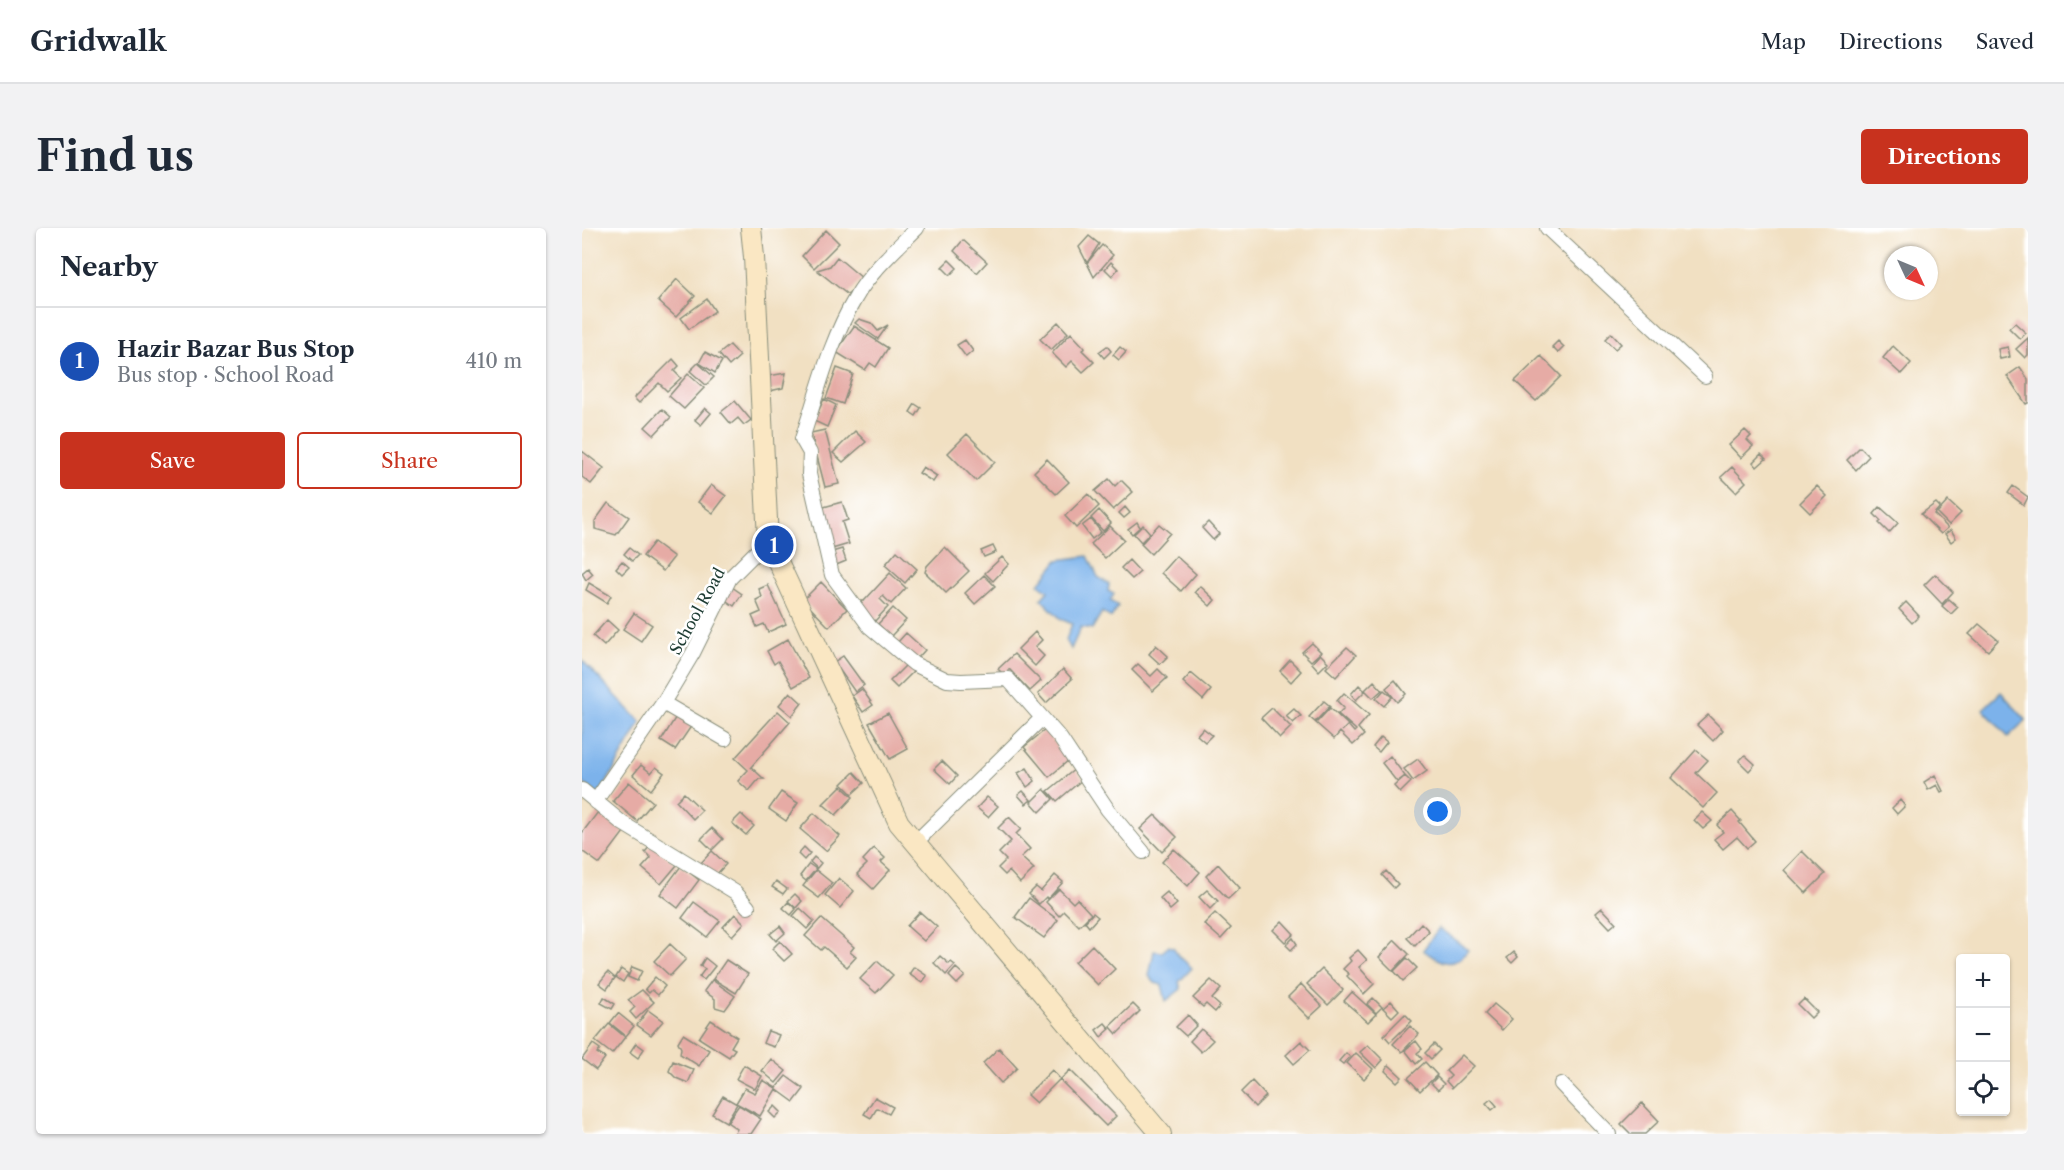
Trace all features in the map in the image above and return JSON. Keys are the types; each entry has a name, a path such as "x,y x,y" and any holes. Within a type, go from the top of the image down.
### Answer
{"main road":[{"path":"751,228 768,540 899,823 1161,1134"}],"street":[{"path":"917,228 888,257 856,295 837,335 802,439 810,453 809,474 832,576 870,627 914,664 947,680 1008,678 1041,719 1060,738 1108,810 1143,852"},
{"path":"1547,228 1705,376"},
{"name":"School Road","path":"595,802 663,703 693,653 730,578 768,540"},
{"path":"663,703 725,739"},
{"path":"915,843 1041,719"},
{"path":"582,790 622,823 735,892 748,907"},
{"path":"1561,1084 1609,1134"}],"water":[{"path":"1088,556 1098,577 1109,584 1108,591 1114,594 1110,601 1118,606 1111,618 1102,612 1092,629 1081,627 1071,649 1066,640 1072,624 1061,619 1041,599 1048,591 1039,584 1058,560"},
{"path":"582,660 641,722 599,796 582,782"},
{"path":"2001,692 2026,720 2008,737 1983,709"},
{"path":"1439,928 1468,950 1463,956 1447,962 1423,950"},
{"path":"1169,946 1174,948 1192,968 1179,982 1181,989 1166,1001 1162,985 1155,983 1149,976 1154,951 1162,952"}],"building":[{"path":"826,230 839,243 814,268 802,256"},
{"path":"1089,236 1099,244 1087,263 1079,247"},
{"path":"963,240 987,262 977,273 954,251"},
{"path":"1102,245 1113,255 1094,277 1087,263"},
{"path":"837,257 862,278 848,295 817,270 830,266"},
{"path":"949,260 957,268 950,275 942,267"},
{"path":"1111,262 1118,269 1112,276 1105,269"},
{"path":"677,279 695,296 676,317 658,301"},
{"path":"707,299 715,311 689,329 681,318"},
{"path":"859,319 871,323 878,331 888,325 878,339 855,323"},
{"path":"1058,322 1068,333 1051,350 1040,339"},
{"path":"2015,323 2026,333 2020,339 2009,328"},
{"path":"854,326 888,348 876,367 870,363 865,370 836,352"},
{"path":"1071,333 1085,348 1082,350 1094,362 1083,372 1072,361 1066,367 1052,353"},
{"path":"1611,333 1621,344 1615,349 1605,339"},
{"path":"2028,338 2028,355 2025,358 2016,349"},
{"path":"965,340 973,351 966,357 957,345"},
{"path":"1558,341 1564,347 1558,353 1552,347"},
{"path":"730,345 740,356 729,366 719,354"},
{"path":"1107,346 1111,351 1104,358 1099,352"},
{"path":"1893,346 1911,363 1901,374 1883,358"},
{"path":"1120,347 1126,352 1119,360 1113,355"},
{"path":"2008,347 2010,357 2000,359 1998,349"},
{"path":"705,352 722,361 715,373 699,363"},
{"path":"1541,356 1561,376 1536,401 1515,381"},
{"path":"673,359 679,366 674,371 681,378 667,391 659,383 639,403 634,398"},
{"path":"698,363 714,377 706,385 690,371"},
{"path":"2020,367 2028,379 2028,403 2026,404 2007,376"},
{"path":"837,368 853,374 843,404 826,398"},
{"path":"786,373 783,388 770,391 768,376"},
{"path":"688,374 704,388 684,409 669,396"},
{"path":"824,399 836,405 827,427 814,421"},
{"path":"735,401 751,420 744,425 738,418 731,424 721,412"},
{"path":"915,404 921,408 916,416 910,412"},
{"path":"705,408 711,413 701,425 695,420"},
{"path":"662,409 671,417 654,435 645,427"},
{"path":"825,430 839,484 825,487 811,433"},
{"path":"1745,430 1751,436 1747,440 1753,446 1741,458 1729,445"},
{"path":"855,431 866,442 843,462 833,453"},
{"path":"967,434 995,462 976,481 948,453"},
{"path":"1860,447 1869,456 1856,470 1847,460"},
{"path":"582,451 604,468 591,484 582,477"},
{"path":"1761,454 1766,459 1757,467 1753,462"},
{"path":"1047,459 1069,482 1056,494 1034,472"},
{"path":"923,467 937,476 933,482 919,473"},
{"path":"1732,467 1746,482 1736,492 1721,477"},
{"path":"1109,479 1115,486 1121,480 1133,492 1113,510 1095,491"},
{"path":"711,485 726,496 713,513 698,502"},
{"path":"1817,486 1827,496 1810,513 1800,503"},
{"path":"2013,486 2028,497 2024,505 2008,493"},
{"path":"1088,494 1099,506 1076,528 1065,516"},
{"path":"1948,501 1961,513 1949,525 1937,513"},
{"path":"842,502 848,520 842,522 849,544 832,549 820,508"},
{"path":"608,503 629,517 616,535 595,529 595,521"},
{"path":"1936,503 1940,507 1934,514 1948,528 1941,534 1921,514"},
{"path":"1125,507 1130,513 1124,518 1119,513"},
{"path":"1880,507 1898,523 1889,533 1874,514"},
{"path":"1099,510 1111,523 1103,531 1091,518"},
{"path":"1091,519 1101,532 1092,539 1082,526"},
{"path":"1137,522 1140,527 1132,534 1128,529"},
{"path":"1208,522 1219,534 1213,540 1202,528"},
{"path":"1159,524 1170,533 1151,554 1141,544"},
{"path":"1143,525 1150,533 1141,542 1134,534"},
{"path":"1110,526 1124,540 1105,558 1091,544"},
{"path":"1951,530 1956,538 1951,542 1945,534"},
{"path":"654,542 674,557 663,571 643,556"},
{"path":"993,546 996,552 984,557 981,551"},
{"path":"945,547 969,571 946,593 925,572 927,566"},
{"path":"629,548 638,555 632,561 624,554"},
{"path":"842,549 846,561 834,566 829,553"},
{"path":"897,551 917,569 905,583 885,565"},
{"path":"1176,556 1196,574 1181,591 1161,573"},
{"path":"1002,557 1009,564 993,581 985,573"},
{"path":"1129,560 1140,572 1132,579 1121,568"},
{"path":"622,561 629,567 622,574 616,568"},
{"path":"588,568 593,574 586,580 582,573"},
{"path":"890,573 906,588 891,604 883,596 880,599 888,607 874,622 860,609 861,601 864,601"},
{"path":"1935,574 1953,592 1942,604 1924,585"},
{"path":"984,575 995,586 975,604 965,593"},
{"path":"821,582 847,609 829,627 803,600"},
{"path":"589,583 611,596 607,603 586,590"},
{"path":"768,585 786,624 768,632 764,624 757,627 752,616 761,612 756,600 762,597 759,589"},
{"path":"1200,586 1215,600 1210,606 1195,592"},
{"path":"732,587 742,594 734,606 724,599"},
{"path":"1949,599 1958,607 1951,614 1942,606"},
{"path":"1906,602 1919,616 1912,623 1899,609"},
{"path":"893,608 906,620 891,636 878,624"},
{"path":"634,613 652,625 641,641 623,629"},
{"path":"607,620 618,630 604,646 593,636"},
{"path":"1979,624 1998,640 1988,651 1969,634"},
{"path":"1035,632 1042,640 1035,647 1044,656 1035,666 1018,649"},
{"path":"906,633 925,650 916,660 897,643"},
{"path":"788,639 809,678 793,687 778,661 774,664 767,651"},
{"path":"1312,643 1321,652 1311,661 1302,652"},
{"path":"1156,645 1168,656 1160,664 1149,654"},
{"path":"1347,647 1356,655 1336,677 1326,668"},
{"path":"1014,654 1041,681 1030,691 1009,669 1004,675 998,669"},
{"path":"1320,654 1328,662 1319,671 1312,663"},
{"path":"843,656 864,685 855,692 834,662"},
{"path":"1290,660 1301,671 1291,682 1280,671"},
{"path":"907,664 914,671 897,688 890,681"},
{"path":"1138,664 1151,676 1158,669 1167,678 1153,691 1132,670"},
{"path":"1063,669 1072,679 1046,703 1038,694"},
{"path":"1191,673 1211,690 1203,700 1183,682"},
{"path":"1395,680 1406,694 1397,702 1386,688"},
{"path":"1374,681 1382,690 1373,698 1365,690"},
{"path":"1359,685 1365,691 1356,700 1351,694"},
{"path":"862,689 873,705 863,712 852,696"},
{"path":"1384,690 1392,697 1384,706 1376,699"},
{"path":"790,692 802,703 792,716 779,705"},
{"path":"1344,693 1369,715 1358,728 1364,735 1353,745 1340,732 1334,739 1316,723 1330,708 1354,732 1356,730 1338,714 1344,708 1337,701"},
{"path":"1324,701 1330,706 1315,722 1309,717"},
{"path":"1272,708 1291,727 1280,738 1261,718"},
{"path":"1294,709 1301,716 1293,723 1286,716"},
{"path":"778,711 790,722 751,767 764,779 759,779 749,791 738,781 748,770 735,758"},
{"path":"888,713 908,749 890,759 869,723"},
{"path":"677,715 692,725 675,750 661,741"},
{"path":"1708,715 1723,730 1713,741 1697,725"},
{"path":"1203,728 1212,735 1205,742 1197,735"},
{"path":"1045,730 1069,760 1049,777 1024,747"},
{"path":"1381,737 1387,742 1379,752 1373,747"},
{"path":"1696,750 1708,760 1696,773 1717,793 1703,808 1671,778"},
{"path":"1745,755 1755,764 1749,771 1739,761"},
{"path":"1390,756 1405,776 1397,782 1382,763"},
{"path":"1418,759 1427,771 1413,781 1404,769"},
{"path":"942,761 957,776 950,784 934,769"},
{"path":"641,765 651,773 656,767 664,773 651,790 633,775"},
{"path":"1027,768 1035,781 1027,787 1018,773"},
{"path":"1075,769 1083,779 1057,801 1048,791"},
{"path":"854,772 864,783 852,794 842,784"},
{"path":"1935,775 1943,791 1941,792 1937,785 1928,790 1924,782"},
{"path":"1405,776 1411,782 1400,793 1394,786"},
{"path":"629,782 653,802 637,821 613,801"},
{"path":"841,786 853,797 836,815 823,804"},
{"path":"1044,789 1053,799 1040,812 1031,802"},
{"path":"1023,791 1031,800 1026,804 1018,795"},
{"path":"781,792 798,803 786,821 769,809"},
{"path":"684,793 702,810 693,819 676,801"},
{"path":"987,797 998,806 988,817 977,808"},
{"path":"1900,800 1905,806 1897,814 1892,808"},
{"path":"1732,811 1755,841 1747,848 1737,837 1723,849 1714,839 1723,832 1717,825"},
{"path":"598,812 624,832 600,864 582,851 582,833"},
{"path":"1702,812 1712,821 1703,829 1694,820"},
{"path":"814,813 840,836 826,851 800,829"},
{"path":"741,814 754,826 746,835 732,823"},
{"path":"1155,815 1177,837 1162,852 1140,829"},
{"path":"1009,817 1021,829 1016,834 1030,849 1021,857 1034,869 1020,883 1009,871 1005,875 998,868 1006,860 999,853 1011,841 998,828"},
{"path":"712,828 723,839 712,850 701,839"},
{"path":"652,844 677,865 661,884 642,868 651,858 645,852"},
{"path":"804,847 810,853 804,860 798,854"},
{"path":"874,848 885,858 881,862 890,870 873,889 857,874 867,864 863,860"},
{"path":"1174,849 1200,872 1188,886 1162,862"},
{"path":"712,851 726,864 715,876 701,863"},
{"path":"1802,851 1825,874 1806,893 1784,870"},
{"path":"814,857 821,863 817,868 810,862"},
{"path":"809,864 816,869 806,881 800,876"},
{"path":"1218,864 1240,888 1228,899 1206,876"},
{"path":"681,866 699,880 678,908 660,894"},
{"path":"816,870 832,883 819,898 803,886"},
{"path":"1386,871 1398,884 1394,888 1382,875"},
{"path":"1055,875 1063,882 1048,899 1046,897 1039,904 1029,894 1036,887 1041,891"},
{"path":"839,878 854,891 840,908 825,895"},
{"path":"776,881 787,889 783,894 772,887"},
{"path":"1059,889 1073,903 1077,899 1091,914 1079,926 1064,911 1059,916 1046,902"},
{"path":"1207,890 1218,901 1210,909 1199,897"},
{"path":"1167,892 1177,904 1170,910 1160,898"},
{"path":"795,894 802,901 796,908 788,901"},
{"path":"1029,898 1058,920 1044,938 1015,917"},
{"path":"694,902 720,921 707,937 682,918"},
{"path":"788,902 796,909 791,915 783,908"},
{"path":"800,908 814,921 807,929 793,916"},
{"path":"1602,908 1616,923 1610,928 1596,913"},
{"path":"920,912 937,927 924,941 907,926"},
{"path":"1093,913 1098,917 1089,927 1085,922"},
{"path":"1215,913 1231,928 1221,939 1204,924"},
{"path":"735,914 744,923 732,936 723,927"},
{"path":"821,918 854,947 850,952 856,957 847,967 824,947 821,950 805,936"},
{"path":"1282,921 1294,934 1285,942 1273,930"},
{"path":"1421,923 1429,931 1415,946 1407,938"},
{"path":"780,926 785,933 776,941 770,934"},
{"path":"1293,938 1297,944 1291,950 1286,945"},
{"path":"1395,940 1409,954 1393,971 1379,957"},
{"path":"780,941 792,954 784,961 772,949"},
{"path":"670,944 686,959 670,976 654,961"},
{"path":"1092,945 1115,969 1098,985 1075,962"},
{"path":"1358,950 1367,960 1359,967 1374,984 1364,994 1343,969 1351,961 1349,958"},
{"path":"1514,952 1518,957 1512,963 1507,958"},
{"path":"940,956 949,964 951,962 955,965 946,975 934,963"},
{"path":"705,958 715,966 704,980 699,977 705,969 700,966"},
{"path":"1407,958 1417,968 1403,981 1394,971"},
{"path":"726,960 748,974 736,993 713,979"},
{"path":"877,961 893,975 876,993 860,979"},
{"path":"632,967 642,971 637,981 628,977"},
{"path":"914,967 927,976 922,983 909,974"},
{"path":"956,968 965,976 957,984 949,976"},
{"path":"621,969 628,974 623,982 616,977"},
{"path":"1322,969 1343,990 1328,1005 1307,984"},
{"path":"608,972 615,978 607,989 599,983"},
{"path":"655,977 665,986 658,995 652,990 649,993 645,989"},
{"path":"712,980 735,996 725,1010 715,1007 715,999 704,991"},
{"path":"1211,980 1221,989 1212,999 1220,1006 1215,1012 1206,1004 1203,1007 1193,998"},
{"path":"1301,984 1322,1006 1309,1018 1288,997"},
{"path":"642,990 654,1002 636,1019 630,1012 635,1007 628,1000"},
{"path":"1352,992 1376,1014 1368,1022 1344,1001"},
{"path":"604,997 615,1004 612,1009 601,1003"},
{"path":"1373,998 1382,1007 1376,1013 1367,1004"},
{"path":"1804,999 1817,1012 1811,1018 1798,1005"},
{"path":"1391,1001 1399,1010 1392,1017 1383,1008"},
{"path":"1133,1004 1140,1011 1117,1034 1110,1026"},
{"path":"1494,1004 1512,1019 1502,1030 1485,1014"},
{"path":"648,1010 663,1021 651,1035 637,1025"},
{"path":"618,1013 634,1026 626,1036 610,1023"},
{"path":"1405,1014 1412,1021 1390,1042 1384,1035"},
{"path":"1188,1015 1197,1025 1186,1036 1176,1027"},
{"path":"711,1020 737,1037 731,1047 735,1049 729,1057 699,1038"},
{"path":"1105,1023 1110,1029 1101,1037 1096,1030"},
{"path":"609,1024 625,1037 612,1054 595,1041"},
{"path":"1410,1026 1419,1034 1402,1052 1393,1044"},
{"path":"1201,1029 1213,1040 1201,1052 1190,1041"},
{"path":"768,1031 779,1035 774,1047 763,1043"},
{"path":"683,1034 709,1050 699,1066 680,1054 681,1048 678,1042"},
{"path":"1301,1041 1310,1050 1294,1064 1286,1055"},
{"path":"1416,1041 1422,1049 1417,1053 1422,1059 1416,1064 1405,1050"},
{"path":"636,1043 644,1049 638,1058 630,1052"},
{"path":"593,1044 600,1049 597,1053 605,1058 596,1070 582,1059"},
{"path":"1434,1044 1440,1050 1431,1059 1425,1053"},
{"path":"1368,1045 1383,1060 1376,1068 1360,1052"},
{"path":"999,1048 1017,1068 1001,1083 983,1063"},
{"path":"1346,1053 1350,1057 1343,1064 1339,1061"},
{"path":"1356,1053 1373,1069 1364,1079 1347,1063"},
{"path":"1462,1055 1474,1066 1452,1088 1446,1081 1451,1076 1446,1071"},
{"path":"771,1059 786,1071 776,1083 762,1071"},
{"path":"673,1061 694,1070 688,1083 676,1078 669,1071"},
{"path":"1425,1062 1437,1075 1420,1091 1408,1078"},
{"path":"744,1065 762,1076 755,1089 736,1079"},
{"path":"1389,1065 1402,1077 1397,1082 1385,1071"},
{"path":"1052,1070 1060,1079 1036,1103 1027,1095"},
{"path":"1070,1070 1116,1116 1106,1126 1060,1080"},
{"path":"786,1076 804,1089 794,1102 776,1089 760,1116 736,1103 745,1088 755,1093 763,1080 776,1088"},
{"path":"1437,1077 1444,1084 1438,1090 1431,1083"},
{"path":"1252,1081 1266,1096 1255,1107 1241,1092"},
{"path":"723,1096 737,1104 726,1122 712,1114"},
{"path":"875,1097 893,1107 889,1114 877,1108 871,1118 864,1114"},
{"path":"1491,1099 1497,1106 1492,1110 1486,1103"},
{"path":"1642,1103 1659,1121 1645,1134 1631,1134 1621,1124"},
{"path":"739,1105 761,1119 751,1134 734,1134 737,1129 727,1122"},
{"path":"775,1106 781,1112 775,1118 769,1112"}],"place":[{"name":"Hazir Bazar Bus Stop","path":"774,545"}]}
